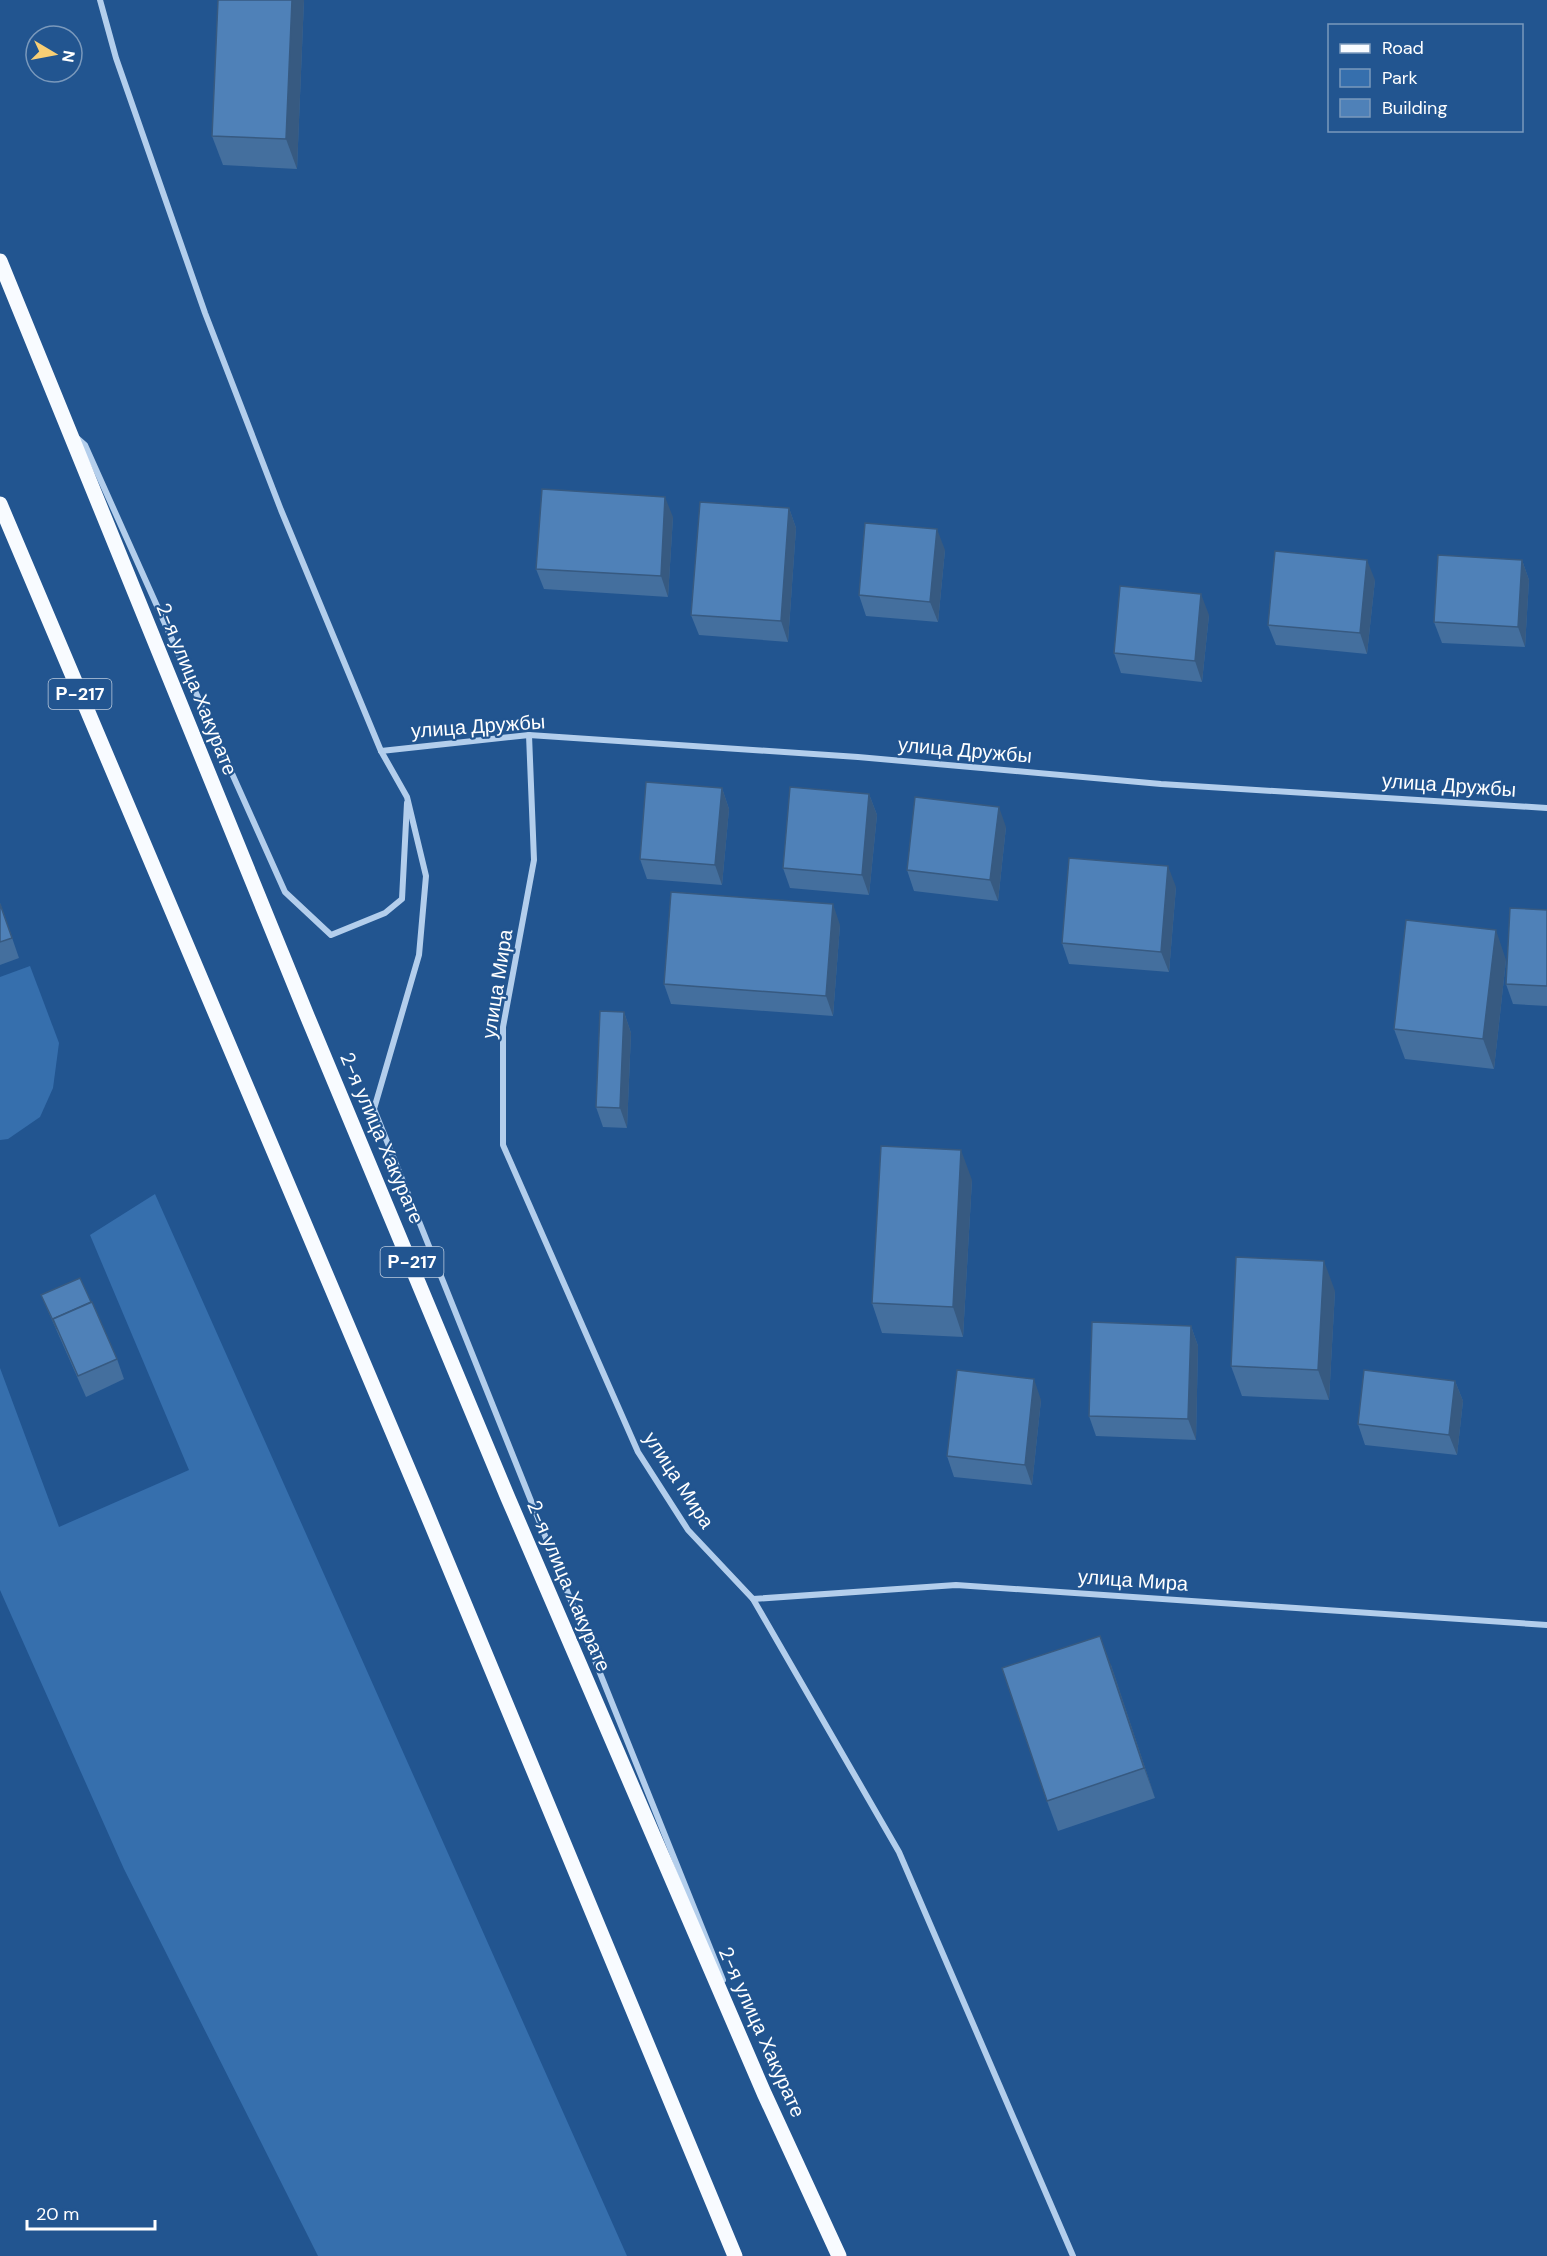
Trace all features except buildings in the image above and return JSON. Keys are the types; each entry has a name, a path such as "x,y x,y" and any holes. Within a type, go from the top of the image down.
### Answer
{"main road":[{"name":"2-я улица Хакурате","path":"0,261 308,1018 405,1246 508,1498 764,2093 839,2256"},
{"name":"Р-217","path":"0,504 414,1482 735,2256"}],"street":[{"path":"100,0 116,58 205,313 281,510 381,750 407,796 426,876 419,955 374,1109 719,1969 764,2093"},
{"path":"69,431 85,445 285,892 331,935 385,914 402,899 407,796"},
{"name":"улица Дружбы","path":"381,750 530,735 858,757 1161,784 1547,808"},
{"name":"улица Мира","path":"530,735 534,860 503,1027 503,1144 638,1452 688,1530 753,1599 956,1585 1547,1625"},
{"path":"753,1599 899,1852 1072,2256"}],"green space":[{"path":"30,966 59,1043 53,1088 40,1117 8,1139 0,1140 0,977"},
{"path":"155,1194 627,2256 318,2256 124,1869 0,1590 0,1368 59,1527 189,1470 90,1235"}]}
